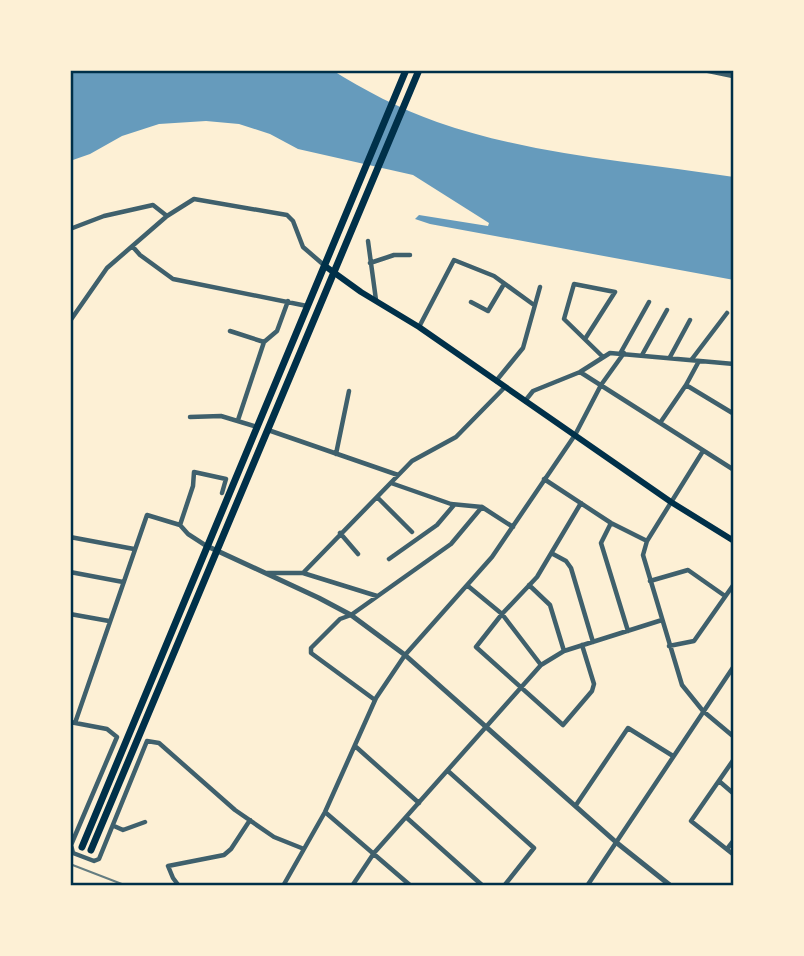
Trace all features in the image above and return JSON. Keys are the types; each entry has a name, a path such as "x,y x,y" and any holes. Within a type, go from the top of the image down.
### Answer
{"highway":[{"path":"406,70 325,266 309,307 263,429 217,552 87,848 209,547 263,429 334,272 419,70"}],"main road":[{"path":"325,266 419,327 671,502 734,541"}],"street":[{"path":"705,70 734,76"},
{"path":"70,320 107,268 167,216 194,199 287,215 293,221 303,247 325,266"},
{"path":"70,229 104,216 153,205 167,216"},
{"path":"368,241 376,300"},
{"path":"133,247 173,279 309,307"},
{"path":"370,262 394,255 410,255"},
{"path":"419,327 454,260 494,276 534,305"},
{"path":"471,302 488,312 504,284"},
{"path":"585,340 615,292 574,284 564,320 585,340 603,357"},
{"path":"496,381 523,348 540,287"},
{"path":"239,421 264,342 277,331 288,301"},
{"path":"283,886 325,812 375,700 405,655 468,586 513,527 575,435 649,302"},
{"path":"642,355 667,310"},
{"path":"692,359 727,313"},
{"path":"670,357 690,320"},
{"path":"230,331 264,342"},
{"path":"525,402 533,391 580,372 610,353 734,364"},
{"path":"660,423 687,385 699,360"},
{"path":"580,372 734,470"},
{"path":"687,385 734,414"},
{"path":"303,573 412,461 456,437 505,387"},
{"path":"336,454 349,391"},
{"path":"190,417 221,416 239,421 398,475"},
{"path":"703,451 646,541 643,555 682,685 703,711 734,737"},
{"path":"180,526 193,486 194,472 226,479 222,494"},
{"path":"544,479 611,523 646,541"},
{"path":"391,483 454,504 482,507 513,527"},
{"path":"378,498 412,532"},
{"path":"581,503 537,577 502,614 476,648 562,725 593,691 594,684 582,645"},
{"path":"389,559 437,525 454,504"},
{"path":"375,700 311,653 311,648 340,619 351,615 451,544 482,507"},
{"path":"304,849 274,837 159,743 147,741 99,859 94,861 73,852 71,845 117,737 107,729 73,723 147,515 180,526 217,552 351,615 405,655 617,843 671,886"},
{"path":"611,523 601,543 628,631"},
{"path":"340,533 358,554"},
{"path":"70,537 134,549"},
{"path":"553,554 566,561 571,568 593,642"},
{"path":"650,581 688,570 725,596"},
{"path":"70,572 123,582"},
{"path":"263,573 303,573 378,596"},
{"path":"669,646 694,641 734,584"},
{"path":"529,585 550,605 564,651"},
{"path":"468,586 502,614 541,665"},
{"path":"70,614 109,621"},
{"path":"352,886 374,853 541,665 564,651 662,620"},
{"path":"587,886 734,666"},
{"path":"576,805 628,728 673,756"},
{"path":"355,746 419,803"},
{"path":"734,759 691,821 734,855"},
{"path":"448,771 534,848 504,886"},
{"path":"719,781 734,793"},
{"path":"325,812 411,886"},
{"path":"407,818 483,886"},
{"path":"179,886 168,866 224,855 250,820"},
{"path":"114,826 123,830 145,822"},
{"path":"727,849 734,840"}],"water":[{"path":"70,70 332,70 409,111 473,133 547,150 734,177 734,280 430,224 415,219 419,215 488,226 489,223 413,175 298,149 270,134 239,124 206,121 159,124 122,136 90,154 70,161"}],"railway":[{"path":"70,864 127,886"}]}
